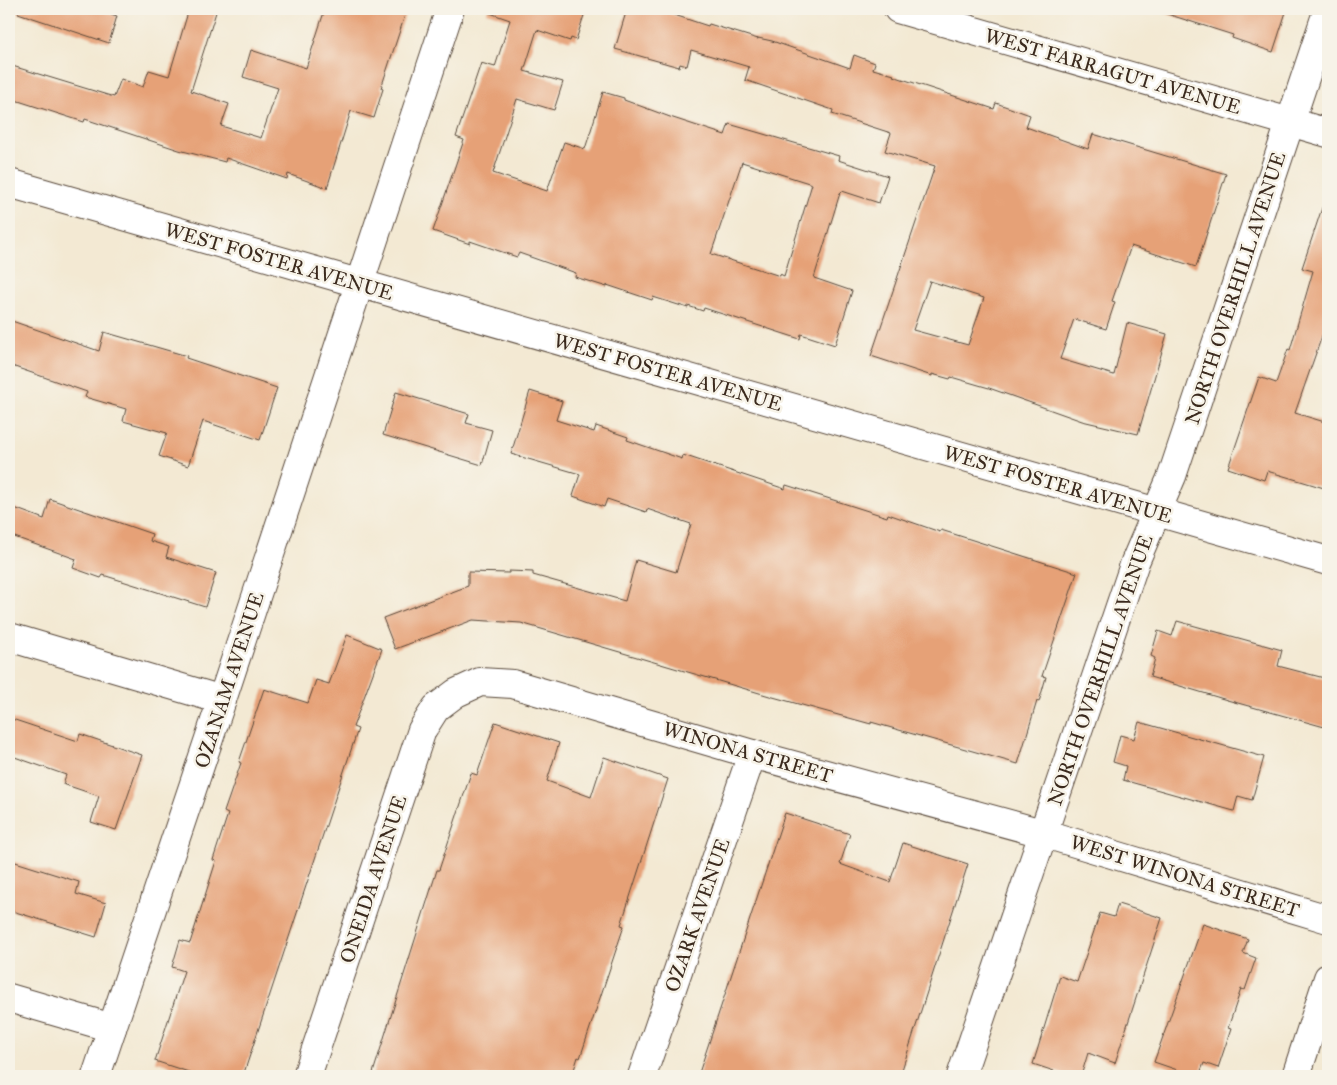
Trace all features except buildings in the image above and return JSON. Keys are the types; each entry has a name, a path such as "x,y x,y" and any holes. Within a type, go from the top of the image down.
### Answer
{"street":[{"name":"OZANAM AVENUE","path":"96,1076 450,9"},
{"name":"WEST FARRAGUT AVENUE","path":"898,9 1328,133"},
{"name":"NORTH OVERHILL AVENUE","path":"961,1076 1135,562 1172,476 1328,9"},
{"name":"WEST FOSTER AVENUE","path":"9,183 1328,561"},
{"path":"9,637 222,700"},
{"name":"WINONA STREET","path":"456,693 480,682 513,684 752,754 1042,833"},
{"name":"ONEIDA AVENUE","path":"307,1076 422,730 436,708 456,693"},
{"name":"OZARK AVENUE","path":"642,1076 752,754"},
{"name":"WEST WINONA STREET","path":"1042,833 1328,919"},
{"path":"1296,1076 1328,978"},
{"path":"9,998 112,1028"}]}
